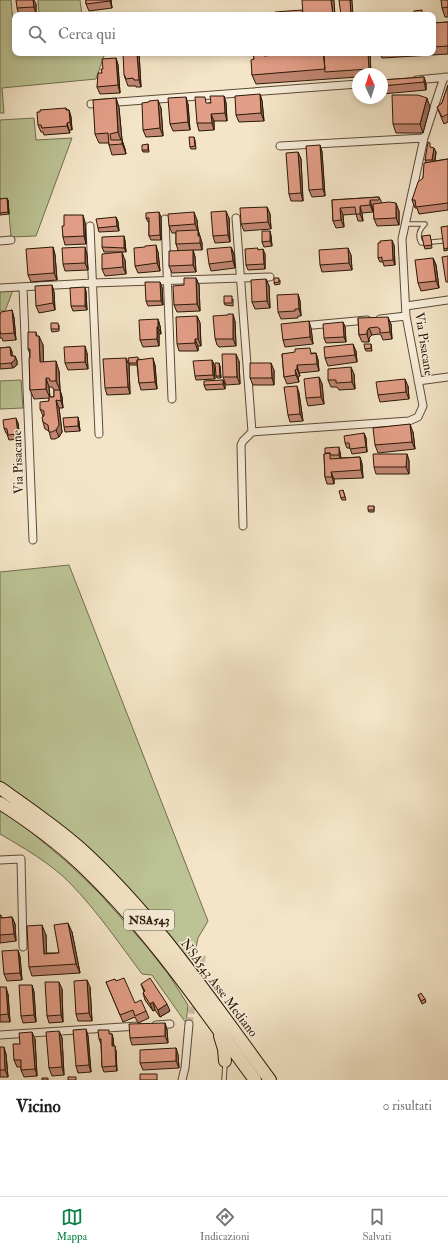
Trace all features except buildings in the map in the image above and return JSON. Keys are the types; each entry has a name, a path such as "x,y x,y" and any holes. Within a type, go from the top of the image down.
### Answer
{"highway":[{"name":"NSA543 Asse Mediano","path":"0,788 50,823 80,848 142,911 270,1080"},
{"name":"NSA543 Asse Mediano","path":"0,803 42,833 79,863 157,947 255,1080"},
{"path":"217,1027 224,1049 225,1061"}],"street":[{"path":"406,80 446,77"},
{"name":"Via Pisacane","path":"252,432 409,421 418,417 423,406 406,316 402,239 424,138 446,77"},
{"path":"91,104 352,84"},
{"path":"280,146 424,138"},
{"path":"236,218 252,432 241,445 243,526"},
{"path":"165,219 172,399"},
{"path":"90,226 99,434"},
{"path":"0,241 11,240"},
{"path":"0,288 93,283 270,277"},
{"name":"Via Pisacane","path":"23,287 33,540"},
{"path":"406,306 448,300"},
{"path":"297,326 406,316"},
{"path":"418,381 448,377"},
{"path":"0,860 21,859 23,947"},
{"path":"0,1035 170,1024"},
{"path":"182,1080 185,1068 189,1024"}],"lane":[{"path":"405,224 425,224 420,229 418,238 421,243 423,243"},
{"path":"432,242 442,241"},
{"path":"224,1080 225,1061"}],"green space":[{"path":"0,0 11,0 12,56 104,56 96,79 2,88 4,113 0,113"},
{"path":"38,0 80,0 82,12 39,12"},
{"path":"34,118 36,140 72,138 36,236 11,237 8,200 0,200 0,120"},
{"path":"13,290 5,311 0,311 0,291"},
{"path":"21,380 23,408 0,409 0,381"},
{"path":"69,565 208,921 198,938 192,966 71,834 38,807 0,781 0,572"},
{"path":"0,809 31,832 68,863 99,893 147,947 169,975 188,1005 186,1023 152,975 142,974 99,916 70,883 45,862 0,834"}],"tunnel":[{"path":"197,983 203,954"},
{"path":"189,1024 194,997"}]}
